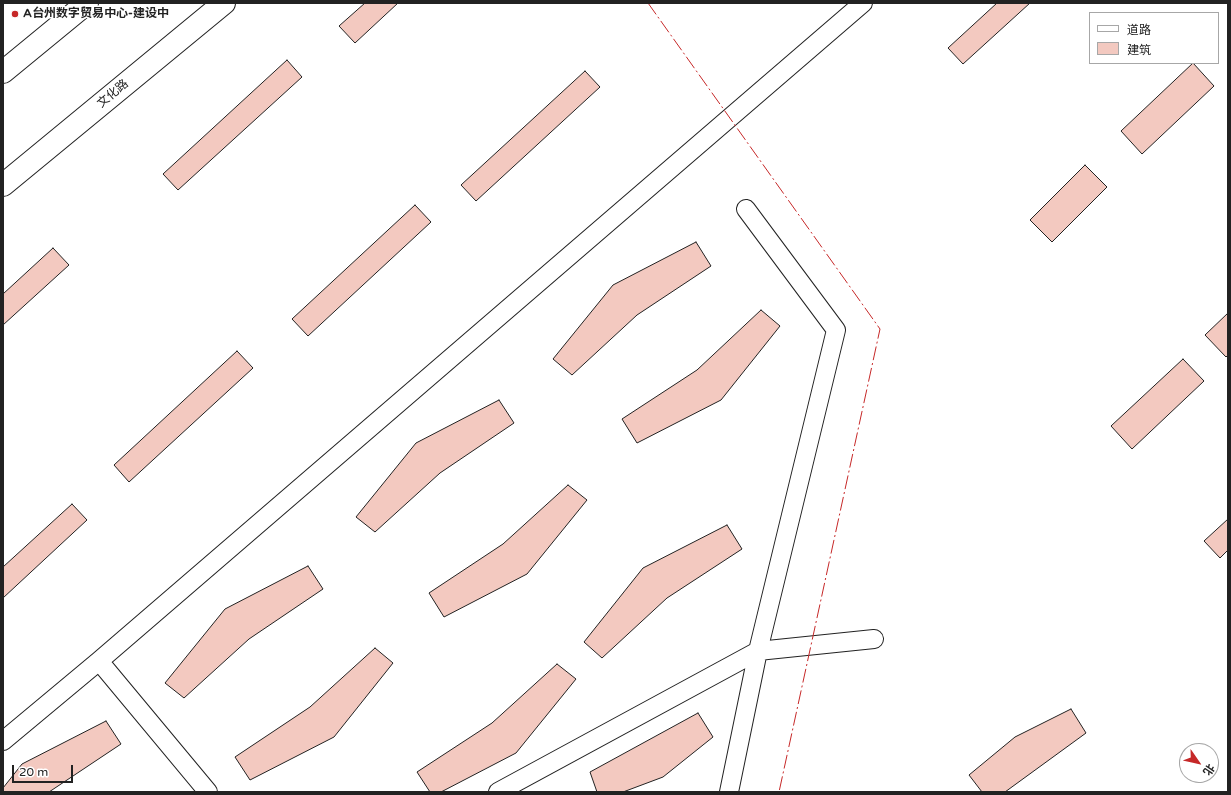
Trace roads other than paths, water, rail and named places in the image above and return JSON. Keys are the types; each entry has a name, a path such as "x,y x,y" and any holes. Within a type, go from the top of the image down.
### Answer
{"main road":[{"path":"3,72 87,3"},
{"name":"文化路","path":"3,185 224,3"}],"street":[{"path":"3,741 99,661 863,3"},
{"path":"729,792 758,651 836,330 746,209"},
{"path":"498,792 758,651 874,639"},
{"path":"99,661 208,792"}],"place":[{"name":"A台州数字贸易中心-建设中","path":"15,14"}]}
